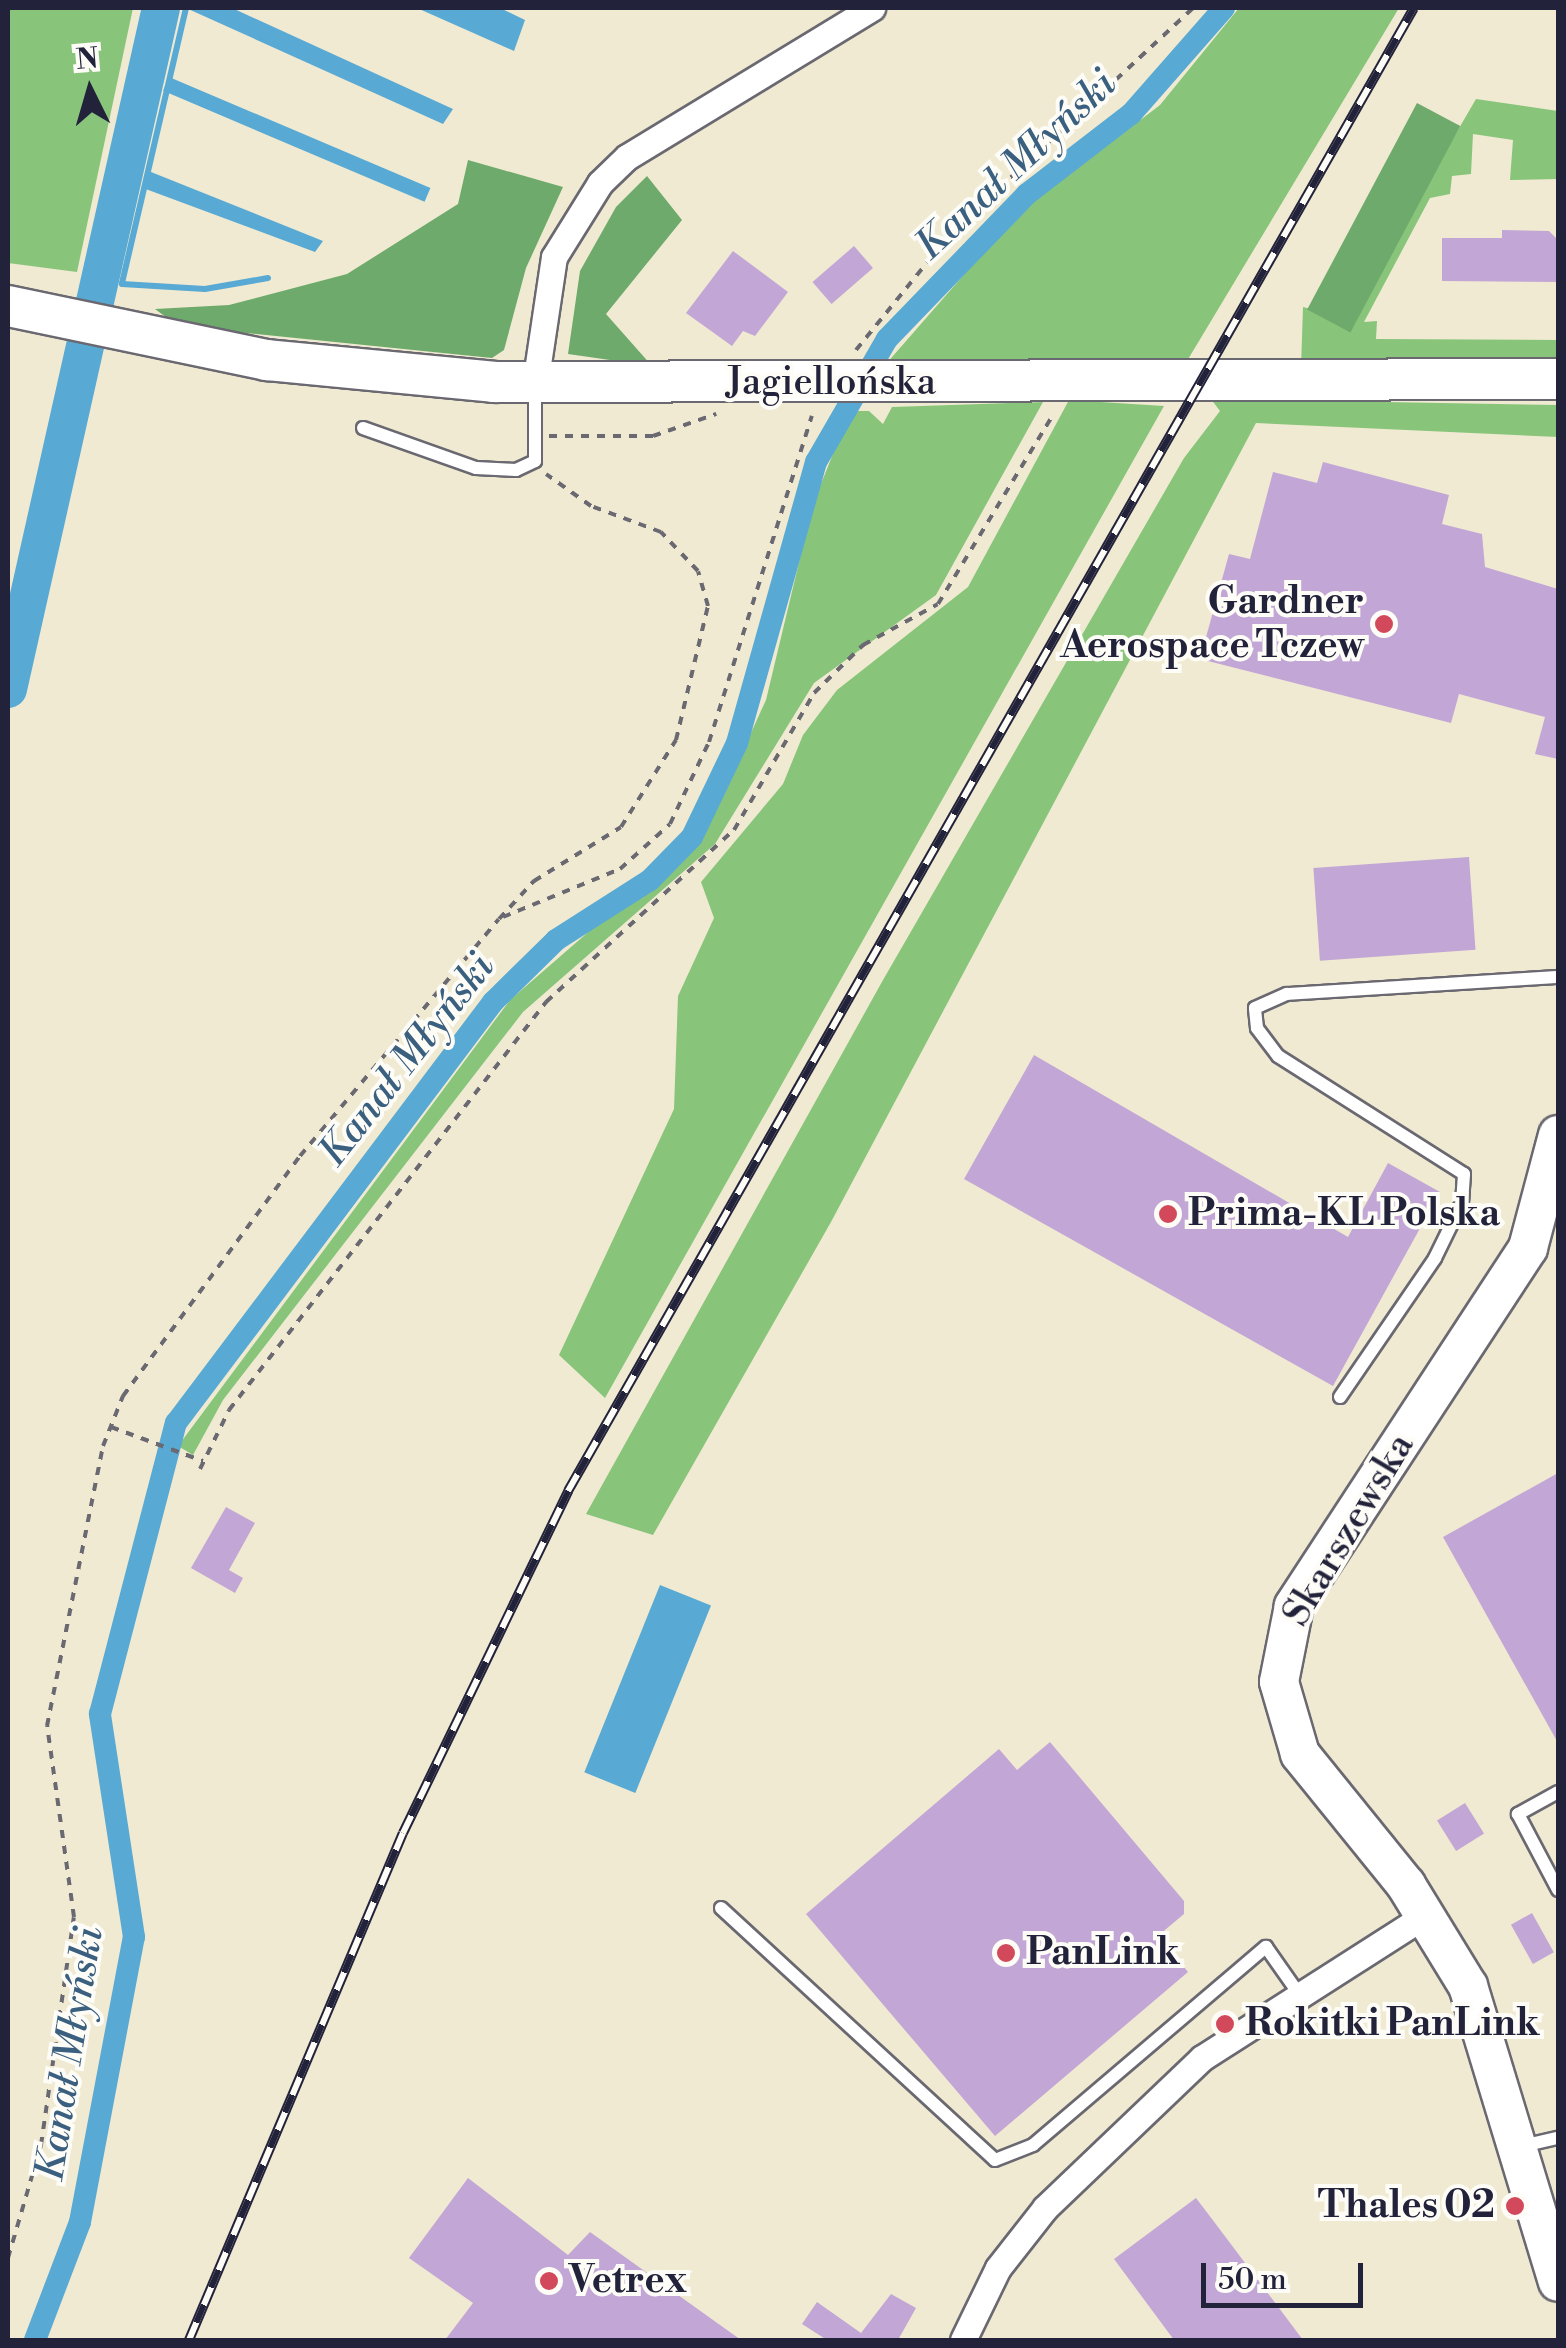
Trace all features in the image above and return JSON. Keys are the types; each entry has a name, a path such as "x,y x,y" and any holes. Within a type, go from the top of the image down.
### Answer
{"main road":[{"name":"Jagiellońska","path":"8,306 267,360 535,384 828,387 888,383 1558,379"}],"street":[{"path":"535,384 554,257 600,183 627,157 872,8"},
{"name":"Skarszewska","path":"1558,1134 1528,1248 1326,1552 1280,1648 1284,1716 1300,1754 1426,1915 1485,2029 1558,2282"},
{"path":"963,2340 998,2268 1045,2208 1202,2058 1426,1915"}],"lane":[{"path":"364,428 476,468 535,462 535,384"},
{"path":"1340,1397 1435,1258 1462,1204 1464,1174 1278,1056 1257,1028 1255,1008 1287,994 1558,977"},
{"path":"1558,1792 1518,1814 1558,1890"},
{"path":"721,1908 995,2160 1033,2145 1266,1947 1299,1994"},
{"path":"1516,2147 1558,2138"}],"path":[{"path":"499,919 620,868 670,824 710,742 828,387 952,232 1193,8"},
{"path":"200,1468 229,1410 546,1002 734,830 814,693 863,645 938,604 1053,414 1062,382"},
{"path":"533,434 653,436 727,410"},
{"path":"8,2258 41,2145 74,1916 48,1726 111,1427 144,1364 300,1156 499,919 649,796 676,740 708,606 682,548 562,491 535,462"},
{"path":"111,1427 148,1446 203,1461"}],"green space":[{"path":"8,8 133,8 77,272 8,263"},
{"path":"1239,8 1399,8 1184,366 886,364 1016,215 1160,105"},
{"path":"1476,99 1558,111 1558,179 1510,180 1513,140 1473,134 1471,174 1452,176 1450,194 1430,198 1364,322 1377,321 1376,339 1558,340 1558,365 1301,367 1303,307 1348,319"},
{"path":"1417,103 1460,126 1350,333 1307,310"},
{"path":"468,160 563,187 526,268 504,350 492,358 178,326 155,309 229,305 347,274 458,204"},
{"path":"647,176 682,220 606,314 652,366 568,354 580,271 616,207"},
{"path":"1211,399 1558,405 1558,437 1256,423 831,1222 653,1535 586,1514 883,980 1184,458 1220,411"},
{"path":"1069,400 1164,406 605,1398 559,1355 674,1109 678,996 714,918 701,882 783,784 803,735 837,690 968,587"},
{"path":"1043,402 936,595 814,683 715,844 523,1012 223,1400 193,1455 178,1446 510,1000 707,829 766,700 813,504 850,411 869,411 883,424 892,407"}],"water":[{"path":"186,8 232,8 453,109 443,124"},
{"path":"417,8 500,8 525,20 514,51"},
{"path":"169,77 430,188 425,202 163,91"},
{"path":"146,170 323,241 315,252 143,188"},
{"path":"660,1585 711,1606 635,1793 584,1772"}],"building":[{"path":"1502,230 1549,231 1558,240 1558,282 1442,281 1442,238 1502,238"},
{"path":"854,246 873,268 832,304 812,282"},
{"path":"733,251 788,292 755,336 743,331 732,346 686,313"},
{"name":"Gardner Aerospace Tczew","path":"1323,462 1449,495 1442,524 1482,534 1485,567 1558,589 1558,759 1535,754 1545,717 1459,694 1451,723 1200,659 1229,554 1250,559 1273,472 1317,483"},
{"path":"1469,857 1475,950 1320,961 1313,868"},
{"name":"Prima-KL Polska","path":"1034,1055 1348,1237 1388,1163 1440,1192 1333,1386 964,1179"},
{"path":"1558,1473 1558,1743 1443,1537"},
{"path":"226,1507 255,1523 229,1570 243,1578 235,1593 191,1568"},
{"name":"PanLink","path":"1050,1742 1184,1901 1184,1914 1159,1935 1188,1972 995,2136 806,1914 999,1749 1017,1770"},
{"path":"1465,1803 1484,1834 1456,1851 1437,1820"},
{"path":"1532,1913 1554,1952 1533,1964 1511,1925"},
{"name":"Vetrex","path":"468,2178 568,2255 590,2232 741,2340 445,2340 473,2303 409,2258"},
{"path":"1196,2198 1303,2340 1174,2340 1114,2259"},
{"path":"891,2294 916,2308 898,2340 827,2340 802,2324 817,2302 861,2333"}],"waterway":[{"path":"8,689 161,8"},
{"path":"186,8 122,284 205,289 268,278"},
{"name":"Kanał Młyński","path":"35,2340 80,2222 134,1937 100,1714 176,1423 493,1002 556,940 650,880 692,837 737,743 816,462 887,339 1027,194 1131,114 1224,8"}],"railway":[{"path":"189,2340 403,1833 568,1491 1414,8"}],"place":[{"name":"Gardner Aerospace Tczew","path":"1384,624"},
{"name":"Prima-KL Polska","path":"1168,1214"},
{"name":"PanLink","path":"1006,1953"},
{"name":"Rokitki PanLink","path":"1225,2024"},
{"name":"Thales 02","path":"1515,2206"},
{"name":"Vetrex","path":"549,2281"}]}
